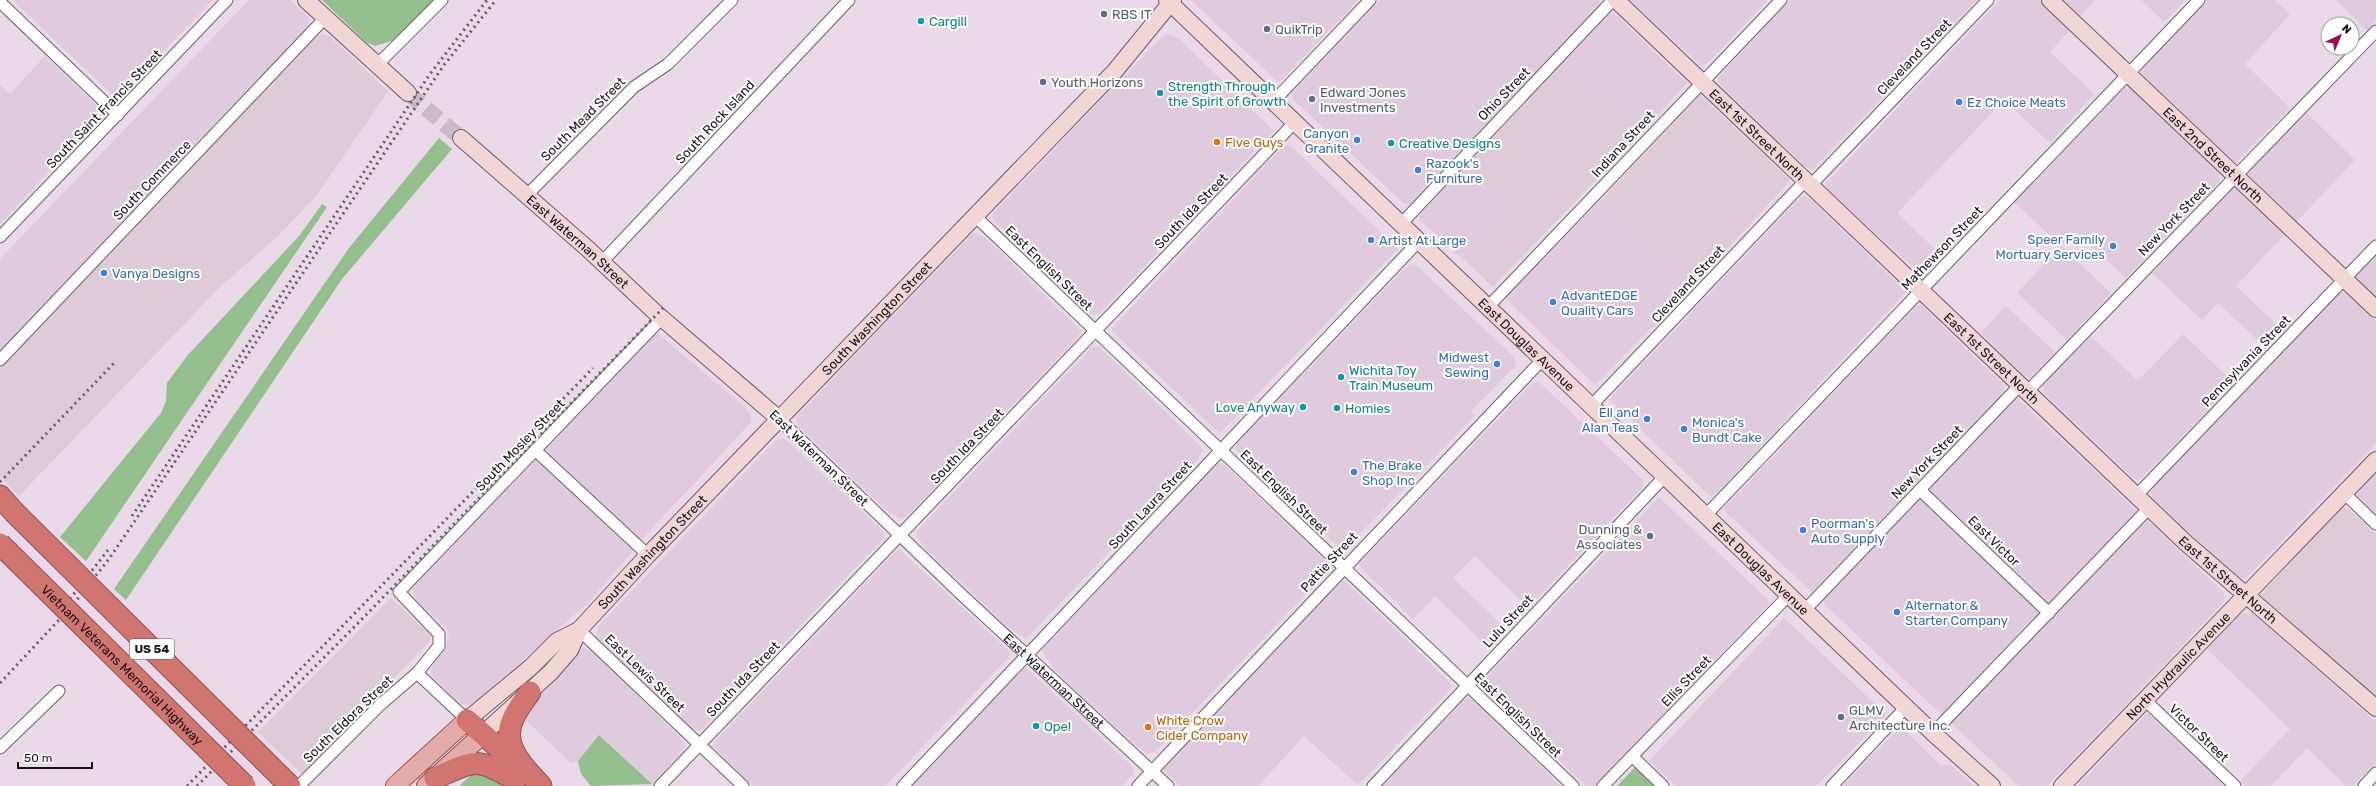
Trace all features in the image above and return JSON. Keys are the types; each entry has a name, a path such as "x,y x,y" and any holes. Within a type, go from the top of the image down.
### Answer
{"highway":[{"name":"US 54","path":"5,503 290,786"},
{"name":"Vietnam Veterans Memorial Highway","path":"0,544 245,786"},
{"path":"530,692 513,718 510,737 518,760 541,786"},
{"path":"476,731 541,786"},
{"path":"476,731 492,756 518,783"},
{"path":"431,782 471,763 481,762 490,765 518,783"}],"main road":[{"name":"South Washington Street","path":"431,782 476,731"},
{"name":"South Washington Street","path":"394,786 476,731"}],"street":[{"name":"South Saint Francis Street","path":"0,237 228,0"},
{"path":"306,0 376,66 408,93"},
{"path":"376,66 442,0"},
{"name":"South Mead Street","path":"527,195 634,86 668,64 732,0"},
{"name":"South Rock Island","path":"602,262 849,0"},
{"path":"1272,103 1370,0"},
{"name":"East 1st Street North","path":"1614,0 2136,496 2246,596 2376,708"},
{"name":"Ohio Street","path":"1400,225 1614,0"},
{"name":"Indiana Street","path":"1487,308 1701,82 1781,0"},
{"name":"Cleveland Street","path":"1591,406 1988,0"},
{"name":"East 2nd Street North","path":"2050,0 2376,309"},
{"name":"Mathewson Street","path":"1706,515 2199,0"},
{"name":"East Douglas Avenue","path":"1170,1 1272,103 1933,733 1992,786"},
{"name":"South Washington Street","path":"476,731 530,692 570,650 579,630 648,555 778,418 976,217 1115,71 1170,1"},
{"path":"0,2 118,115"},
{"name":"South Commerce","path":"0,360 325,18"},
{"name":"New York Street","path":"1805,610 1920,490 2024,389 2376,31"},
{"name":"South Ida Street","path":"660,786 1294,123"},
{"name":"East Waterman Street","path":"461,138 602,262 662,318 778,418 900,536 1168,786"},
{"name":"East English Street","path":"976,217 1573,786"},
{"name":"South Laura Street","path":"902,786 1028,656 1220,450 1418,242"},
{"name":"Pennsylvania Street","path":"2136,496 2376,246"},
{"name":"South Mosley Street","path":"399,592 662,318"},
{"name":"Pattie Street","path":"1138,786 1343,567 1542,360"},
{"path":"535,450 648,555"},
{"name":"North Hydraulic Avenue","path":"2062,786 2376,460"},
{"name":"Lulu Street","path":"1372,786 1665,476"},
{"name":"East Victor","path":"1920,490 2049,612"},
{"path":"2344,493 2376,524"},
{"path":"1933,733 2150,508"},
{"name":"South Eldora Street","path":"299,786 380,704 417,673 439,646 439,634 399,592"},
{"name":"Ellis Street","path":"1603,786 1789,595"},
{"name":"South Washington Street","path":"476,731 531,667 557,640 579,630"},
{"name":"East Lewis Street","path":"579,630 743,786"},
{"path":"417,673 476,731"},
{"path":"0,748 59,691"},
{"name":"Victor Street","path":"2145,700 2235,786"},
{"path":"1832,786 1906,707"},
{"path":"1632,756 1663,786"},
{"path":"2364,786 2376,773"}],"shaded area":[{"path":"12,0 213,0 117,99"},
{"path":"249,0 290,0 310,20 307,29 188,151 170,174 0,353 0,259"},
{"path":"1191,0 1358,0 1282,80 1278,82"},
{"path":"1380,0 1600,0 1601,2 1600,6 1411,203 1406,204 1402,202 1293,99 1291,94"},
{"path":"1630,0 1768,0 1708,63 1702,66"},
{"path":"1790,0 1977,0 1812,170 1804,166 1718,83 1717,79"},
{"path":"2000,0 2040,0 2070,30 2050,52 2094,94 2050,143 2004,100 1897,213 1942,256 1920,274 1827,188 1826,183"},
{"path":"2064,0 2095,0 2080,16"},
{"path":"2141,0 2185,0 2164,22"},
{"path":"2208,0 2275,0 2290,14 2245,64 2290,108 2235,163 2142,74 2141,69"},
{"path":"2336,0 2376,0 2376,20 2367,30 2360,23 2360,16 2353,16"},
{"path":"1614,13 1687,83 1642,132 1610,101 1605,106 1561,64 1608,15"},
{"path":"321,34 329,36 388,91 317,195 279,235 219,288 19,496 0,477 0,366 316,37"},
{"path":"1168,34 1178,38 1274,131 1100,313 1093,315 995,221 992,216 994,212 1163,36"},
{"path":"45,56 104,113 0,224 0,85 10,94"},
{"path":"1561,64 1605,106 1610,101 1642,132 1493,287 1462,258 1508,209 1463,166"},
{"path":"2124,87 2129,87 2219,171 2220,181 2126,278 2076,232 2061,246 2013,201"},
{"path":"1700,95 1789,179 1789,182 1695,284 1604,197"},
{"path":"2304,110 2355,160 2297,221 2248,176 2248,171"},
{"path":"1285,144 1291,146 1398,249 1221,432 1217,431 1112,331 1112,328"},
{"path":"1463,166 1508,209 1462,258 1420,220 1419,216"},
{"path":"2234,188 2284,235 2236,286 2282,330 2266,348 2218,303 2202,320 2152,273 2231,189"},
{"path":"1805,196 1814,202 1906,292 1716,494 1710,496 1611,401 1612,396 1800,198"},
{"path":"1604,197 1695,284 1595,385 1505,298"},
{"path":"973,233 985,237 1081,331 1079,336 906,517 901,519 886,510 798,426 796,417"},
{"path":"2061,246 2111,293 2067,340 2017,293"},
{"path":"2376,254 2376,297 2356,277"},
{"path":"1412,264 1416,265 1514,357 1516,365 1471,411 1475,416 1343,551 1235,448 1237,443 1407,266"},
{"path":"2339,292 2349,294 2376,320 2376,443 2246,578 2239,579 2152,497 2151,488"},
{"path":"1921,305 2004,385 2005,392 1812,592 1726,512 1724,508 1916,306"},
{"path":"2006,306 2055,352 2030,378 2025,376 1981,333"},
{"path":"656,332 746,408 751,416 751,422 648,533 588,603 476,701 468,705 460,704 431,675 433,661 447,642 449,636 447,629 416,600 413,591 417,584"},
{"path":"2183,334 2234,383 2142,478 2137,480 2133,478 2044,393 2043,384 2091,336 2138,381"},
{"path":"1096,346 1101,348 1203,449 1198,459 1026,639 1009,628 926,549 916,536 916,532 1092,347"},
{"path":"1533,382 1540,383 1643,480 1644,486 1528,608 1475,556 1453,578 1507,630 1490,649 1435,596 1413,619 1361,568 1359,564"},
{"path":"2017,398 2137,511 1944,714 1941,714 1824,604 1823,600 2013,400"},
{"path":"778,438 784,439 791,444 884,532 885,537 699,732 691,728 597,638 596,634 600,624"},
{"path":"1215,464 1224,464 1328,563 1329,567 1328,571 1156,751 1148,754 1135,745 1054,670 1041,649 1043,645"},
{"path":"2376,472 2376,516 2356,495"},
{"path":"1658,498 1661,499 1767,599 1769,604 1595,786 1586,786 1483,687 1483,684 1485,679"},
{"path":"2346,507 2376,534 2376,698 2260,595 2342,508"},
{"path":"2147,520 2221,590 2225,596 2224,602 2047,786 2019,786 1952,723 1954,719 2142,521"},
{"path":"900,550 1007,649 1010,653 1008,658 885,786 753,786 715,749 714,745 716,740 896,551"},
{"path":"1344,580 1449,681 1452,685 1450,690 1358,785 1304,736 1258,786 1180,786 1163,769 1165,764 1341,581"},
{"path":"391,598 428,632 431,637 429,642 302,774 258,732"},
{"path":"2252,613 2257,617 2376,722 2376,763 2353,786 2346,786 2307,748 2271,786 2245,786 2240,781 2290,729 2207,649 2239,615"},
{"path":"1784,618 1887,715 1816,786 1676,786 1649,761"},
{"path":"583,648 595,653 685,743 683,751 652,784 600,735 578,761 571,763 520,715 580,649"},
{"path":"1026,668 1132,766 1134,771 1132,775 1122,786 910,786 1021,670"},
{"path":"1466,698 1471,699 1561,786 1381,786"},
{"path":"2146,714 2149,714 2226,786 2077,786"},
{"path":"1901,726 1941,766 1951,765 1974,786 1842,786"}],"green space":[{"path":"322,0 433,0 394,40 375,46 366,42"},
{"path":"439,138 452,149 342,279 126,600 114,589 349,248"},
{"path":"322,204 327,207 86,561 60,537 161,413 166,401 167,383 187,356 300,235"},
{"path":"599,735 652,784 591,786 581,774 578,761"},
{"path":"1635,767 1656,786 1617,786"},
{"path":"476,771 513,786 459,786"}],"tunnel":[{"path":"408,93 461,138"}],"railway":[{"path":"132,516 430,74 487,0"},
{"path":"0,683 72,606 109,559 444,65 496,0"},
{"path":"197,786 365,616 664,307"},
{"path":"0,482 116,361"},
{"path":"187,786 593,368"},
{"path":"70,599 108,550"}],"place":[{"name":"RBS IT","path":"1104,14"},
{"name":"Cargill","path":"921,21"},
{"name":"QuikTrip","path":"1267,29"},
{"name":"Youth Horizons","path":"1043,82"},
{"name":"Strength Through the Spirit of Growth","path":"1160,93"},
{"name":"Edward Jones Investments","path":"1312,99"},
{"name":"Ez Choice Meats","path":"1959,102"},
{"name":"Canyon Granite","path":"1357,140"},
{"name":"Five Guys","path":"1217,142"},
{"name":"Creative Designs","path":"1391,143"},
{"name":"Razook's Furniture","path":"1418,170"},
{"name":"Artist At Large","path":"1371,240"},
{"name":"Speer Family Mortuary Services","path":"2113,246"},
{"name":"Vanya Designs","path":"104,273"},
{"name":"AdvantEDGE Quality Cars","path":"1553,302"},
{"name":"Midwest Sewing","path":"1497,364"},
{"name":"Wichita Toy Train Museum","path":"1341,377"},
{"name":"Love Anyway","path":"1303,407"},
{"name":"Homies","path":"1337,408"},
{"name":"Eli and Alan Teas","path":"1647,419"},
{"name":"Monica's Bundt Cake","path":"1684,429"},
{"name":"The Brake Shop Inc","path":"1354,472"},
{"name":"Poorman's Auto Supply","path":"1803,530"},
{"name":"Dunning & Associates","path":"1650,536"},
{"name":"Alternator & Starter Company","path":"1897,612"},
{"name":"GLMV Architecture Inc.","path":"1841,717"},
{"name":"Ope!","path":"1036,726"},
{"name":"White Crow Cider Company","path":"1148,727"}]}
